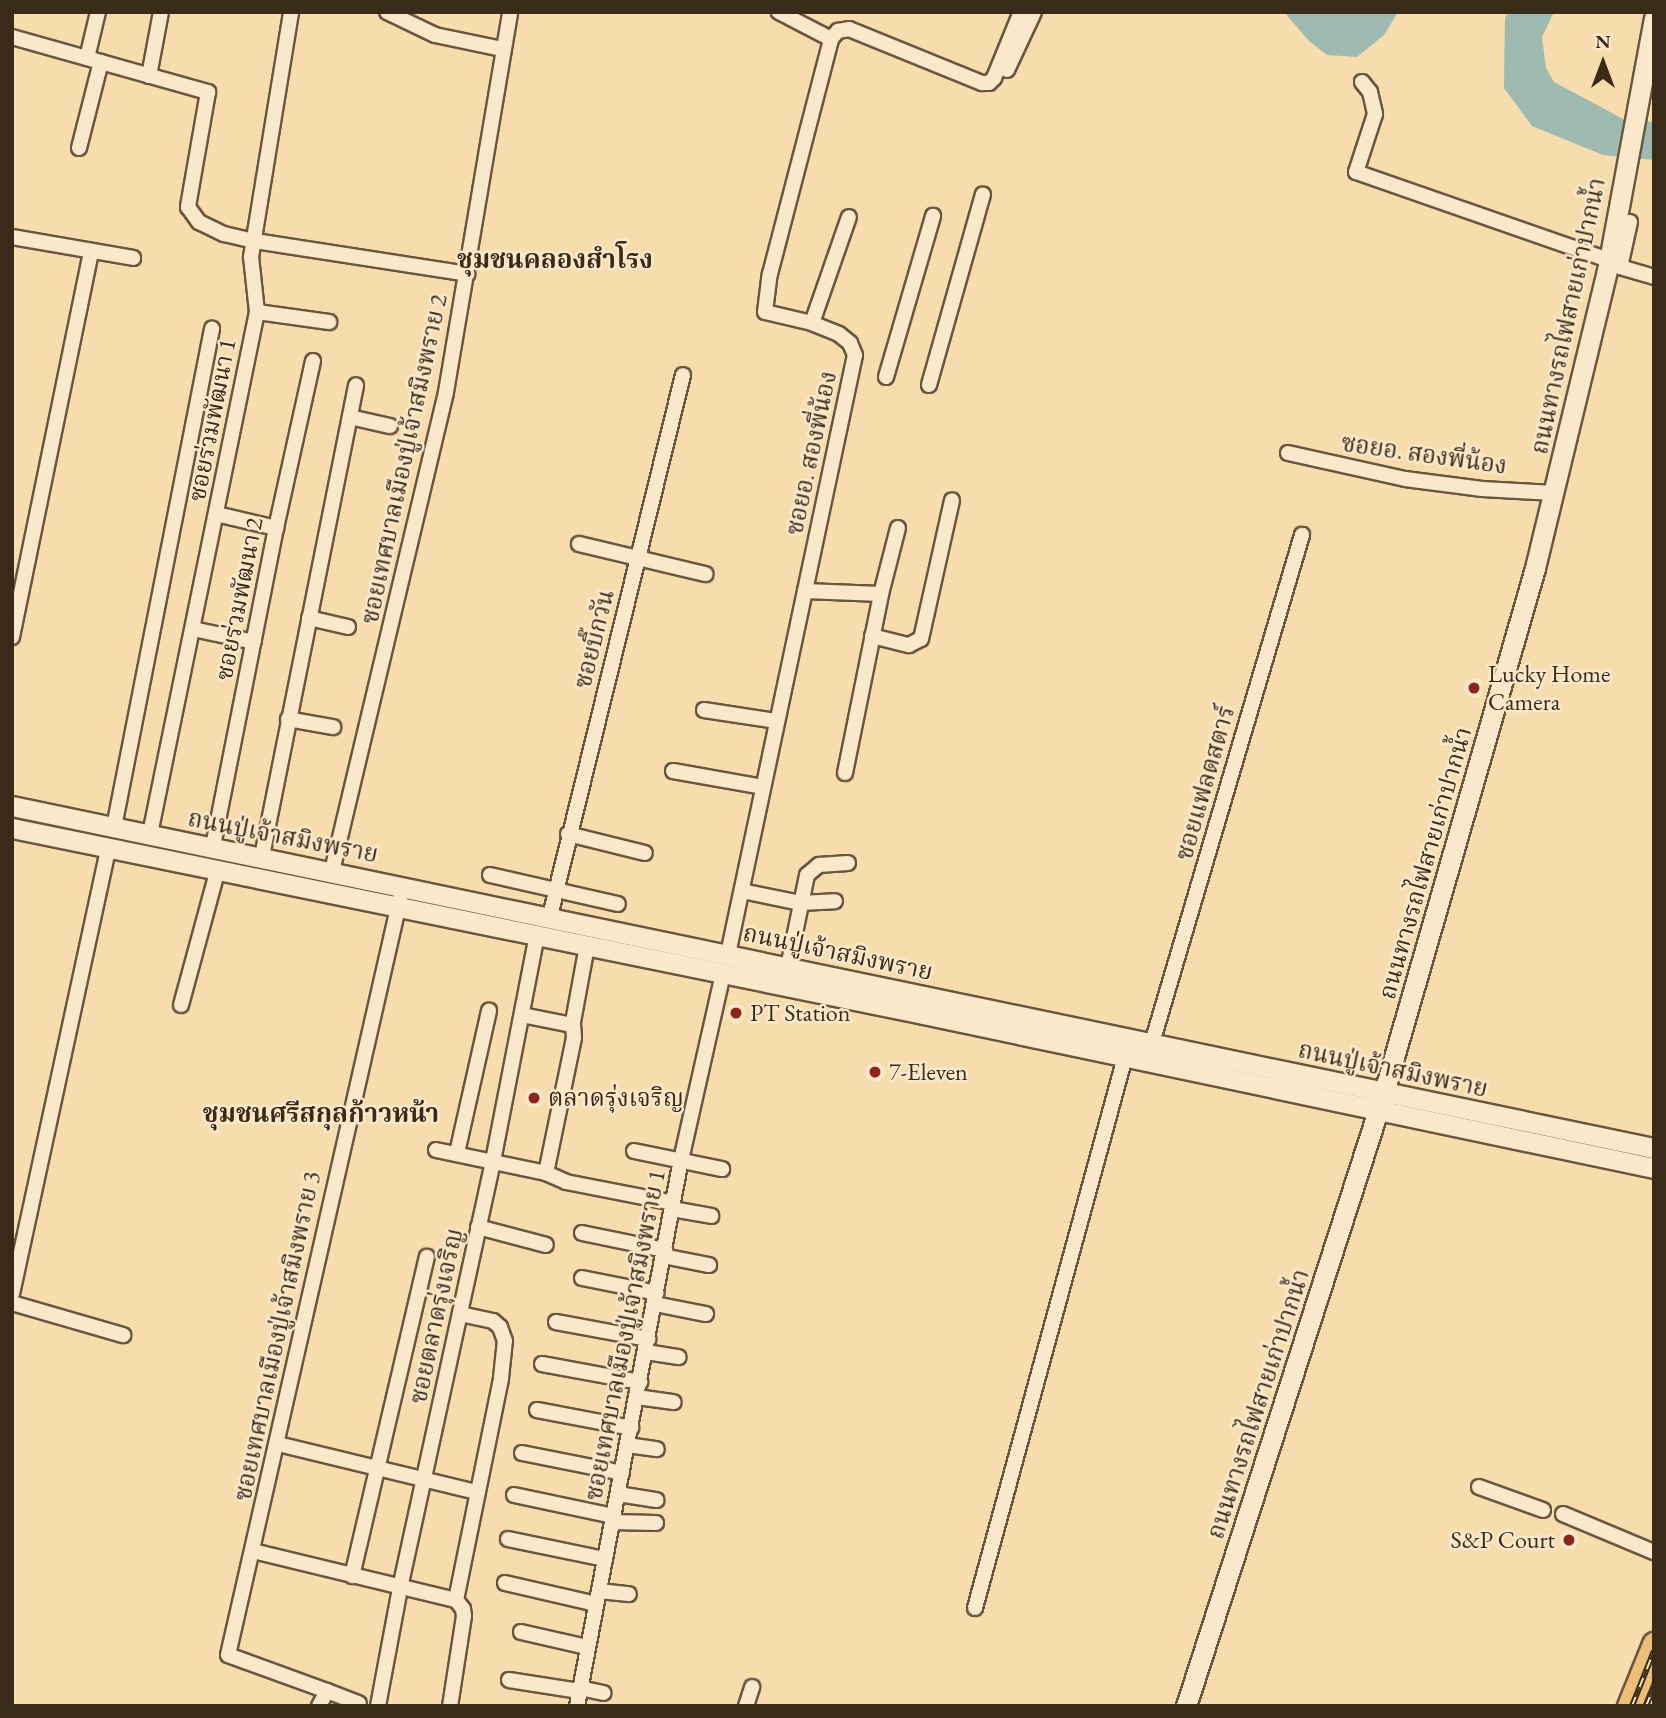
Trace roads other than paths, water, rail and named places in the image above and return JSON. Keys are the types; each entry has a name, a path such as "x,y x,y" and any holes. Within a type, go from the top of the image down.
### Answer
{"highway":[{"path":"1629,1706 1654,1644"}],"main road":[{"name":"ถนนทางรถไฟสายเก่าปากน้ำ","path":"1186,1706 1384,1092 1554,493 1600,301 1614,264 1626,166 1654,18"},
{"name":"ถนนปู่เจ้าสมิงพราย","path":"12,806 550,916 725,964 982,1017 1152,1043 1654,1148"},
{"name":"ถนนปู่เจ้าสมิงพราย","path":"12,828 587,946 725,964 788,967 1125,1057 1654,1168"},
{"path":"118,848 132,831"}],"street":[{"path":"79,148 94,60 98,12"},
{"path":"149,76 161,12"},
{"name":"ซอยร่วมพัฒนา 1","path":"132,831 193,629 257,312 250,270 291,12"},
{"path":"387,12 420,19 435,35 502,50"},
{"name":"ซอยเทศบาลเมืองปู่เจ้าสมิงพราย 2","path":"332,871 446,392 510,12"},
{"path":"779,12 831,39 838,32 849,29 982,83 1004,73 1034,12"},
{"path":"994,78 1021,12"},
{"path":"12,37 208,92 188,207 199,222 224,234 255,241 467,274"},
{"name":"ซอยอ. สองพี่น้อง","path":"725,964 855,355 850,343 839,334 812,323 765,312 769,274 831,39"},
{"path":"1362,82 1370,92 1375,114 1356,172 1654,277"},
{"path":"929,385 983,194"},
{"path":"886,377 933,216"},
{"path":"812,323 849,217"},
{"path":"1614,264 1630,222"},
{"path":"12,237 90,256 133,258"},
{"path":"12,638 90,256"},
{"path":"257,312 329,322"},
{"path":"132,831 212,329"},
{"name":"ซอยร่วมพัฒนา 2","path":"213,846 276,528 313,361"},
{"name":"ซอยบิ๊กวัน","path":"550,916 683,374"},
{"path":"262,856 356,385"},
{"path":"350,417 390,426"},
{"name":"ซอยอ. สองพี่น้อง","path":"1288,453 1405,479 1482,489 1554,493"},
{"path":"872,636 909,645 921,639 952,500"},
{"path":"216,514 276,528"},
{"path":"845,773 881,594 898,528"},
{"name":"ซอยแฟลตสตาร์","path":"1152,1043 1302,535"},
{"path":"579,544 705,574"},
{"path":"805,591 881,594"},
{"path":"309,618 348,627"},
{"path":"193,629 254,642"},
{"path":"704,710 777,721"},
{"path":"288,719 333,727"},
{"path":"673,771 763,787"},
{"path":"568,834 645,853"},
{"path":"12,1294 118,848"},
{"path":"788,967 800,903 811,869 818,865 848,863"},
{"path":"181,1005 218,869"},
{"path":"490,875 618,904"},
{"name":"ซอยเทศบาลเมืองปู่เจ้าสมิงพราย 3","path":"327,1691 228,1655 403,885"},
{"path":"742,891 800,903 835,901"},
{"name":"ซอยตลาดรุ่งเจริญ","path":"378,1706 422,1480 493,1161 537,935"},
{"path":"546,1173 574,1038 572,1026 587,946"},
{"name":"ซอยเทศบาลเมืองปู่เจ้าสมิงพราย 1","path":"579,1695 681,1160 725,964"},
{"path":"457,1153 489,1011"},
{"path":"522,1015 572,1026"},
{"path":"975,1608 1125,1057"},
{"path":"436,1150 546,1173 565,1182 710,1216"},
{"path":"634,1151 722,1169"},
{"path":"478,1227 546,1245"},
{"path":"582,1233 709,1265"},
{"path":"352,1576 427,1257"},
{"path":"582,1278 706,1314"},
{"path":"12,1303 123,1335"},
{"path":"450,1706 464,1616 456,1600 505,1341 500,1327 493,1321 460,1314"},
{"path":"556,1322 647,1345 679,1357"},
{"path":"542,1364 640,1382"},
{"path":"637,1397 674,1402"},
{"path":"537,1410 631,1428"},
{"path":"278,1444 477,1492"},
{"path":"627,1445 657,1449"},
{"path":"522,1453 622,1473"},
{"path":"1479,1487 1543,1510"},
{"path":"618,1494 657,1500"},
{"path":"514,1495 613,1519 656,1523"},
{"path":"1563,1514 1654,1552"},
{"path":"508,1539 605,1559"},
{"path":"253,1551 456,1600"},
{"path":"505,1583 597,1598 629,1594"},
{"path":"521,1632 587,1647"},
{"path":"509,1680 579,1695 603,1693"},
{"path":"746,1706 752,1687"},
{"path":"319,1706 327,1691 359,1703"}],"water":[{"path":"1284,12 1398,12 1384,35 1357,57 1327,55 1309,41"},
{"path":"1508,12 1554,12 1542,37 1546,68 1554,82 1625,120 1654,122 1654,160 1603,155 1532,126 1504,88 1505,18"}],"railway":[{"path":"1632,1706 1654,1651"},
{"path":"1646,1706 1654,1687"}],"place":[{"name":"Lucky Home Camera","path":"1474,688"},
{"name":"PT Station","path":"736,1013"},
{"name":"7-Eleven","path":"875,1072"},
{"name":"ตลาดรุ่งเจริญ","path":"534,1098"},
{"name":"S&P Court","path":"1569,1540"}],"district":[{"name":"ชุมชนคลองสำโรง","path":"555,260"},
{"name":"ชุมชนศรีสกุลก้าวหน้า","path":"321,1114"}]}
